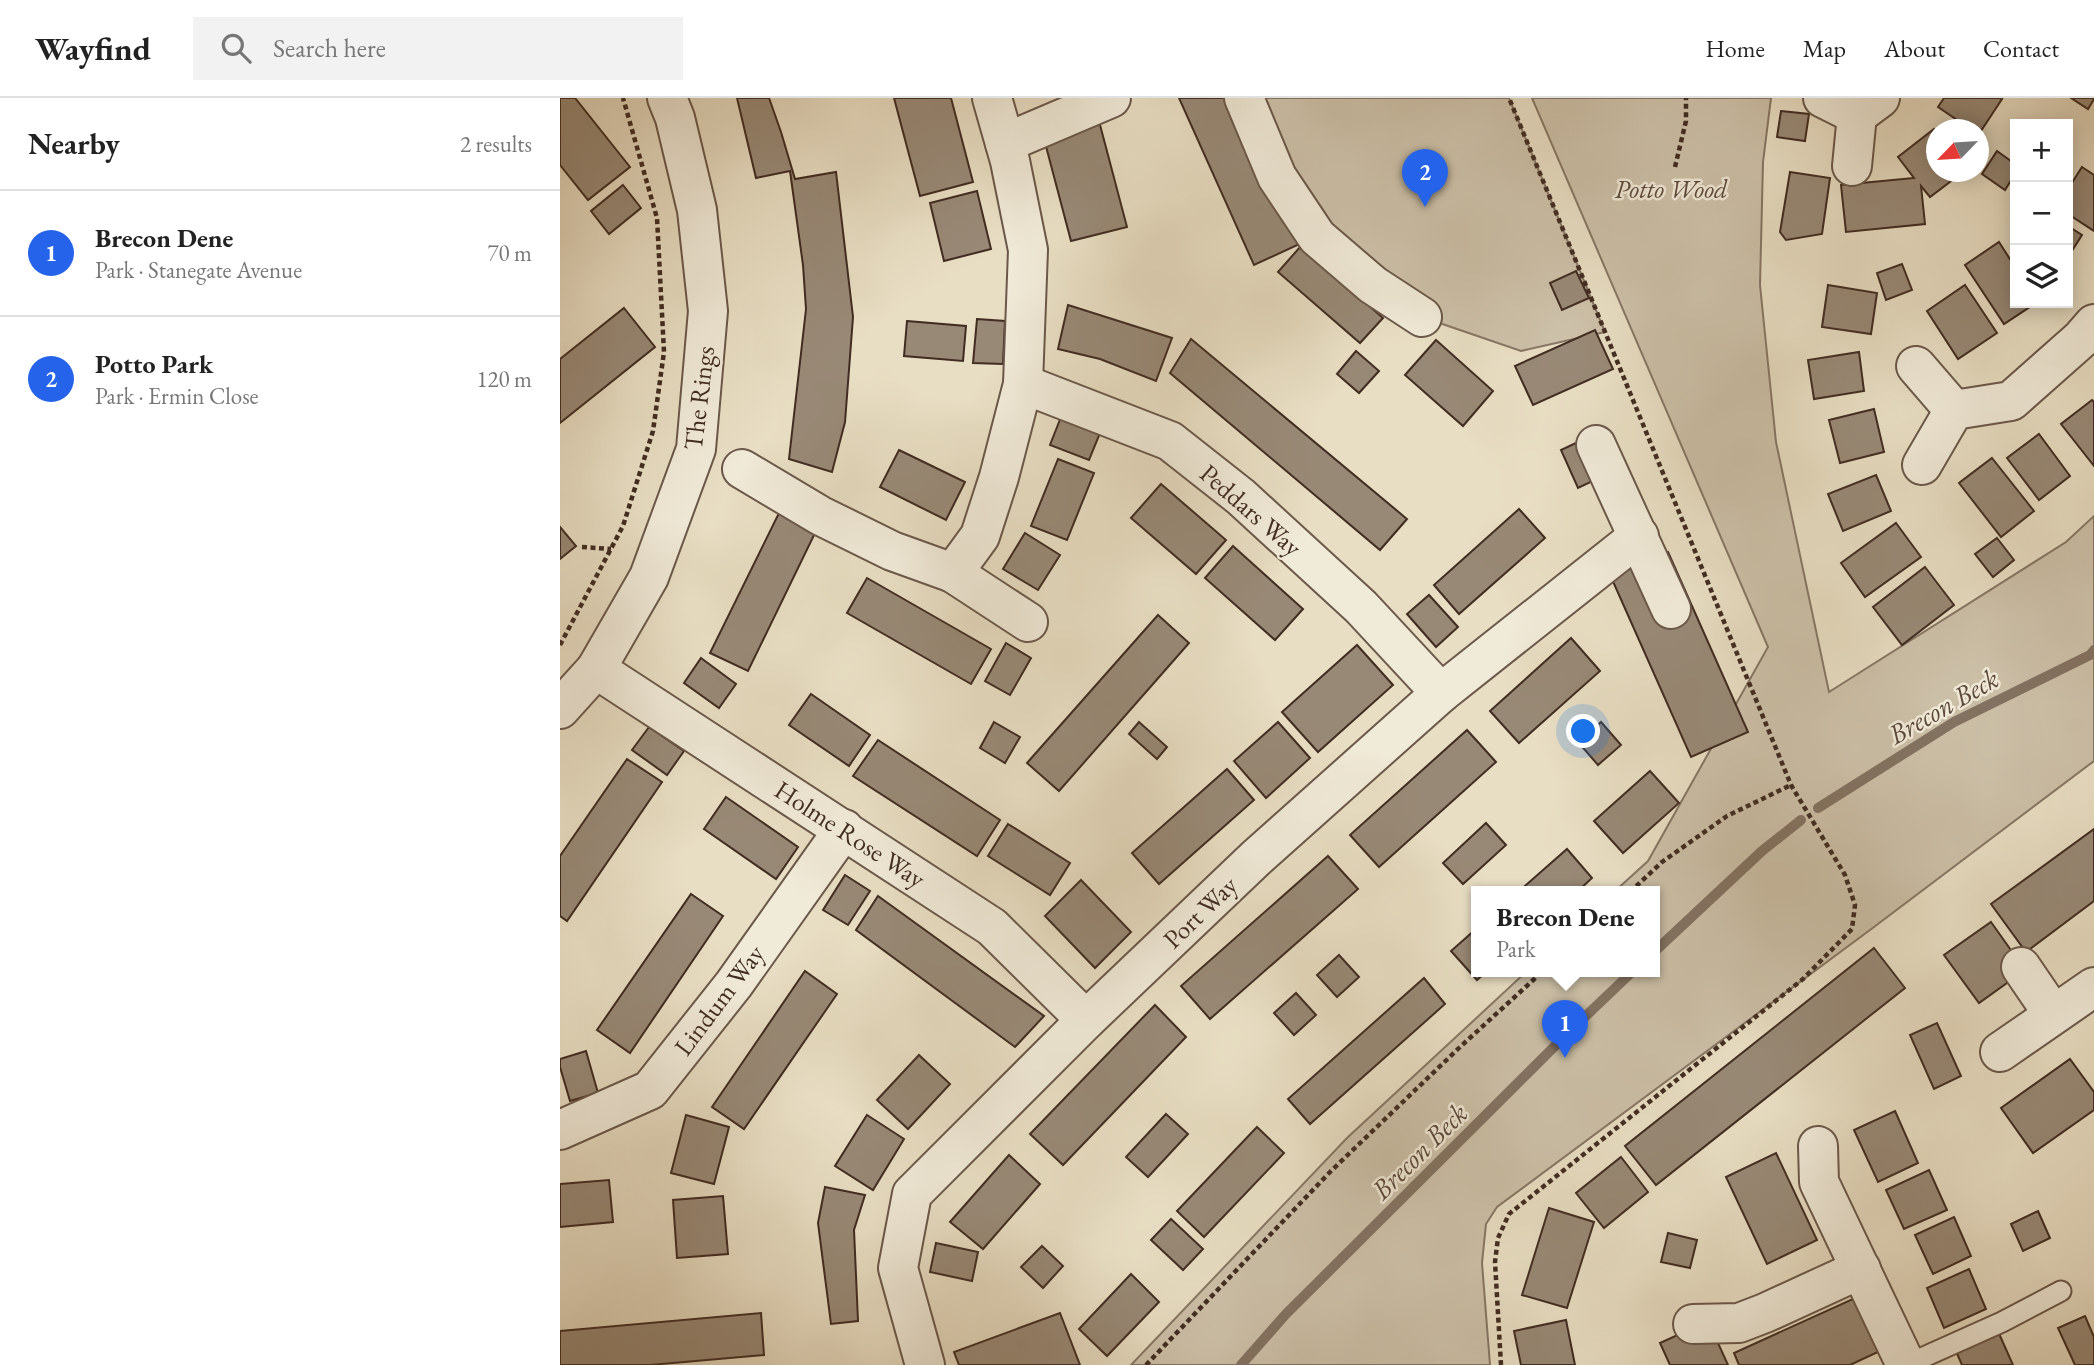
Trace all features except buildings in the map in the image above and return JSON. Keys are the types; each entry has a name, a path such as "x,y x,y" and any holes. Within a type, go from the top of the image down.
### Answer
{"street":[{"name":"The Rings","path":"560,709 596,669 649,577 696,449 708,311 697,210 675,118 667,98"},
{"path":"953,573 980,536 999,477 1023,384 1028,250 1005,143 992,98"},
{"path":"1005,143 1111,98"},
{"path":"1244,98 1277,177 1317,237 1373,285 1422,317"},
{"path":"1823,98 1869,106 1852,166"},
{"path":"1954,410 2011,401 2081,339 2094,324"},
{"path":"1916,366 1954,410"},
{"name":"Peddars Way","path":"1023,384 1170,441 1241,497 1361,607 1441,693"},
{"path":"1922,466 1954,410"},
{"path":"1596,445 1640,536 1671,609"},
{"path":"742,469 821,516 892,551 953,573 1028,622"},
{"name":"Port Way","path":"917,1363 898,1268 912,1194 1086,1020 1256,859 1441,693 1640,536"},
{"name":"Holme Rose Way","path":"596,669 992,927 1086,1020"},
{"name":"Lindum Way","path":"560,1130 650,1090 734,984 844,829"},
{"path":"2021,967 2053,1014"},
{"path":"2000,1052 2094,986"},
{"path":"1818,1146 1819,1182 1906,1365"},
{"path":"1693,1324 1739,1322 1765,1313 1861,1269"}],"lane":[{"path":"1906,1365 2061,1291"}],"path":[{"path":"560,645 623,526 653,431 664,352 657,218 623,98"},
{"path":"1501,1365 1496,1262 1498,1238 1509,1214 1803,979 1852,929 1855,905 1845,875 1791,785 1509,98"},
{"path":"1675,167 1686,121 1686,98"},
{"path":"582,547 611,549"},
{"path":"1636,886 1662,862 1727,816 1791,785"},
{"path":"1146,1365 1331,1171 1537,977"}],"green space":[{"path":"1244,98 1509,98 1605,332 1521,351 1422,317 1373,285"},
{"name":"Potto Wood","path":"1532,98 1771,98 1763,162 1760,285 1776,442 1829,692 2066,542 2094,516 2094,761 1497,1207 1486,1224 1482,1263 1490,1365 1131,1365 1347,1138 1521,977 1660,977 1660,886 1621,886 1648,861 1768,647"}],"waterway":[{"name":"Brecon Beck","path":"1818,808 1954,722 2090,655 2094,650"},
{"name":"Brecon Beck","path":"1660,946 1762,851 1801,820"},
{"name":"Brecon Beck","path":"1241,1365 1286,1314 1627,977"}],"place":[{"name":"Potto Park","path":"1425,207"},
{"name":"Brecon Dene","path":"1565,1058"}]}
